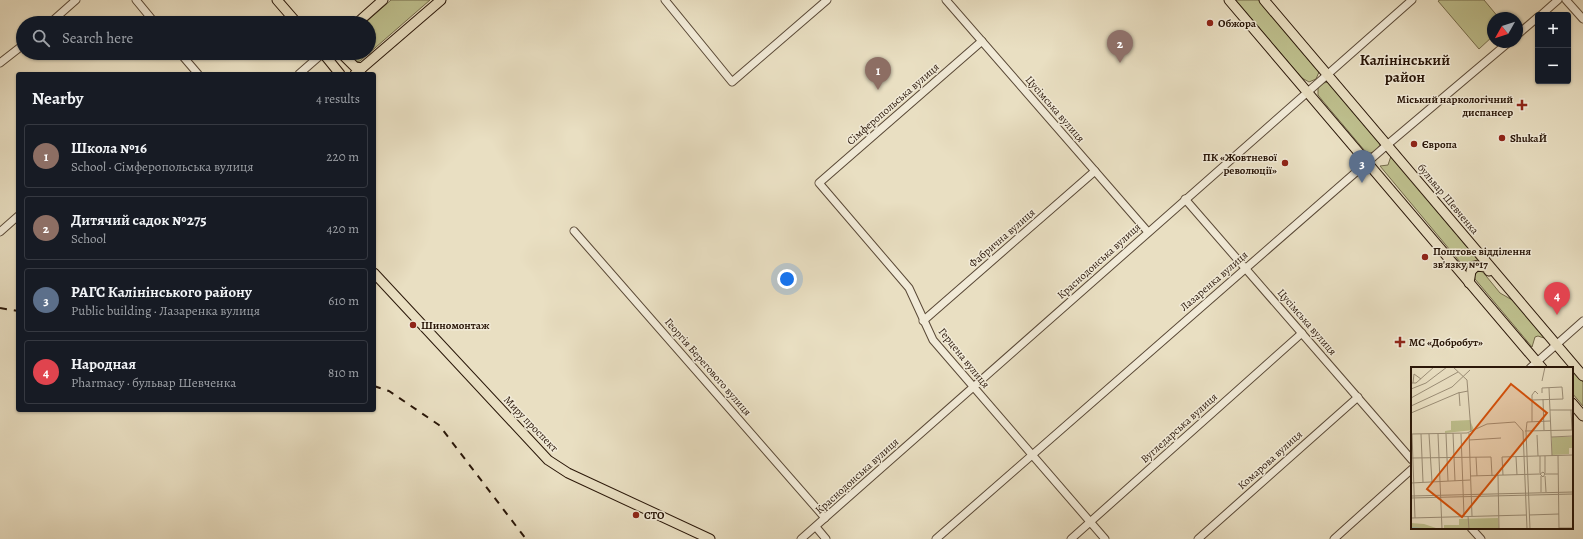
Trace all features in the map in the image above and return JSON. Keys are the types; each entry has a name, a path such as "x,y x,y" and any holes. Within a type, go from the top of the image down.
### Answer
{"main road":[{"path":"277,0 291,16"},
{"path":"365,16 384,0"},
{"path":"376,56 441,0"},
{"path":"1229,0 1469,283 1536,366"},
{"name":"бульвар Шевченка","path":"1264,0 1583,376"},
{"path":"329,60 338,72"},
{"path":"348,60 358,71 371,60"},
{"path":"1469,283 1470,274 1473,268 1483,266 1502,286 1509,289"},
{"name":"Миру проспект","path":"376,275 548,460 568,473 710,539"},
{"path":"1577,407 1583,416"}],"street":[{"path":"58,16 76,0"},
{"path":"136,0 149,16"},
{"path":"665,0 732,82 827,0"},
{"name":"Цусімська вулиця","path":"946,0 1148,232"},
{"name":"Краснодонська вулиця","path":"801,539 1307,91 1412,0"},
{"path":"1544,12 1558,0"},
{"path":"1566,0 1583,19"},
{"path":"1523,30 1535,20"},
{"name":"Сімферопольська вулиця","path":"818,183 982,41"},
{"name":"Лазаренка вулиця","path":"936,539 1367,162 1502,48"},
{"path":"0,63 16,51"},
{"path":"185,60 193,72"},
{"path":"300,72 315,60"},
{"name":"Фабрична вулиця","path":"923,321 1095,171"},
{"name":"Герцена вулиця","path":"818,183 909,288 933,340 1105,539"},
{"name":"Цусімська вулиця","path":"1185,199 1411,459"},
{"path":"0,232 16,218"},
{"name":"Георгія Берегового вулиця","path":"574,231 825,518"},
{"path":"1536,366 1583,321"},
{"name":"Вугледарська вулиця","path":"1070,539 1302,333"},
{"name":"Комарова вулиця","path":"1198,539 1358,397"},
{"path":"1334,539 1411,470"},
{"path":"816,527 826,539"},
{"path":"1472,529 1481,539"}],"green space":[{"path":"391,0 430,0 376,47 376,16 373,16"},
{"path":"1235,0 1259,0 1316,67 1319,72 1316,79 1309,82 1302,78"},
{"path":"1484,0 1494,12 1487,12 1487,42 1479,49 1438,1"},
{"path":"1329,82 1379,141 1380,145 1376,151 1370,153 1365,151 1318,95 1318,86"},
{"path":"1391,156 1478,260 1469,262 1465,268 1380,166 1388,165"},
{"path":"1477,271 1482,271 1500,293 1514,301 1545,337 1535,337 1532,347 1475,279 1474,274"},
{"path":"1573,370 1583,382 1583,406 1573,394"}],"railway":[{"path":"0,308 16,311"},
{"path":"376,387 389,391 439,425 526,539"}],"place":[{"name":"Обжора","path":"1210,23"},
{"name":"Дитячий садок №275","path":"1120,63"},
{"name":"Школа №16","path":"878,90"},
{"name":"Міський наркологічний диспансер","path":"1522,105"},
{"name":"ShukaЙ","path":"1502,138"},
{"name":"Європа","path":"1414,144"},
{"name":"ПК «Жовтневої революції»","path":"1285,163"},
{"name":"РАГС Калінінського району","path":"1362,183"},
{"name":"Поштове відділення зв'язку №17","path":"1425,257"},
{"name":"Народная","path":"1557,315"},
{"name":"Шиномонтаж","path":"413,325"},
{"name":"МС «Добробут»","path":"1400,342"},
{"name":"СТО","path":"636,515"}],"district":[{"name":"Калінінський район","path":"1405,68"}]}
